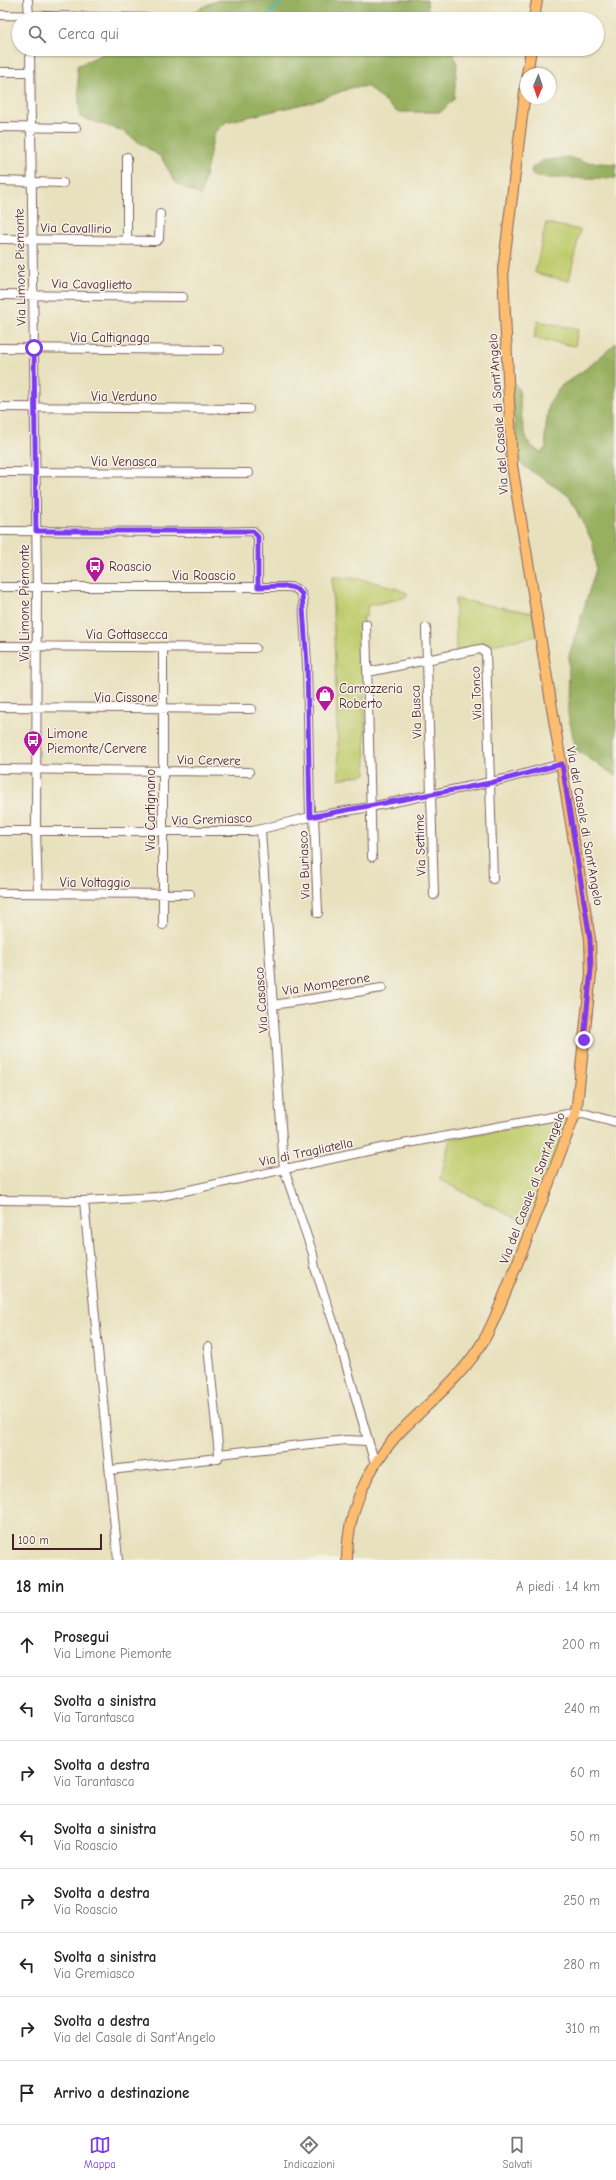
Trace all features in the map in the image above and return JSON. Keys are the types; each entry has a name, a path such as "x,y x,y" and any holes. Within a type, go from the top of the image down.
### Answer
{"main road":[{"path":"535,12 537,0"},
{"path":"528,68 529,56"},
{"name":"Via del Casale di Sant'Angelo","path":"347,1560 352,1517 363,1487 375,1464 399,1433 456,1378 480,1348 498,1310 576,1114 589,993 591,947 513,473 503,297 504,252 523,104"}],"street":[{"path":"28,0 28,12"},
{"path":"0,15 12,16"},
{"name":"Via Limone Piemonte","path":"30,56 32,128 32,295 36,407 36,832 38,893"},
{"path":"0,72 30,72"},
{"path":"0,127 76,128"},
{"name":"Via Cavallirio","path":"127,157 127,241"},
{"path":"0,181 63,183"},
{"name":"Via Cavallirio","path":"0,239 156,241 159,239 160,214"},
{"name":"Via Cavaglietto","path":"0,295 184,297"},
{"name":"Via Caltignaga","path":"0,348 220,350"},
{"name":"Via Verduno","path":"0,407 249,408"},
{"name":"Via Venasca","path":"0,472 249,473"},
{"path":"0,531 253,531 258,537 258,587"},
{"name":"Via Roascio","path":"0,587 258,587 293,588 299,591 303,597 307,664 312,816"},
{"path":"366,624 372,856"},
{"name":"Via Busca","path":"426,628 431,795"},
{"name":"Via Gottasecca","path":"0,646 255,648"},
{"name":"Via Cartignano","path":"163,647 162,770 164,925"},
{"name":"Via Tonco","path":"368,672 480,649 486,652 490,783"},
{"name":"Via Cissone","path":"0,708 252,709"},
{"name":"Via Gremiasco","path":"0,831 163,833 246,832 260,830 312,816 370,807 490,783 562,764"},
{"name":"Via Cervere","path":"0,769 249,772"},
{"path":"490,783 493,879"},
{"name":"Via Settime","path":"431,795 434,895"},
{"name":"Via Buriasco","path":"312,816 318,913"},
{"name":"Via Casasco","path":"260,830 284,1169 313,1254 315,1268 337,1333 375,1464"},
{"name":"Via Voltaggio","path":"0,893 190,894"},
{"name":"Via Momperone","path":"273,1005 382,988"},
{"name":"Via di Tragliatella","path":"0,1200 84,1202 171,1194 396,1145 582,1113 616,1122"},
{"path":"84,1202 118,1560"},
{"path":"110,1470 214,1460 218,1458 219,1454 208,1346"},
{"path":"219,1454 346,1440 368,1442"}],"green space":[{"path":"218,0 427,0 429,12 192,12"},
{"path":"98,56 454,56 457,64 454,99 441,112 397,112 368,87 353,87 316,101 226,122 214,134 201,196 176,183 161,157 121,130 80,117 77,66"},
{"path":"568,157 585,162 616,164 616,178 545,178 532,175 531,169 541,161"},
{"path":"546,223 580,230 569,281 535,273"},
{"path":"538,321 578,329 575,346 534,338"},
{"path":"616,343 616,776 576,750 568,714 569,656 596,569 593,543 569,496 521,464 516,443 512,385 516,385 519,391 523,427 526,436 535,449 542,452 546,447 545,434 549,403 561,386 591,365"},
{"path":"332,577 370,581 407,593 407,597 367,606 367,616 363,617 366,774 339,779"},
{"path":"455,599 533,613 537,636 456,652"},
{"path":"564,1118 568,1120 551,1170 526,1224 440,1180 450,1139"}],"waterway":[{"path":"271,12 284,0"}],"place":[{"name":"Roascio","path":"95,583"},
{"name":"Carrozzeria Roberto","path":"325,712"},
{"name":"Limone Piemonte/Cervere","path":"33,757"}],"route":[{"path":"34,348 36,407 36,531 210,532 250,530 258,534 258,587 290,587 297,589 302,594 307,664 310,817 370,807 490,783 562,764 590,939 591,969 584,1040"}]}
